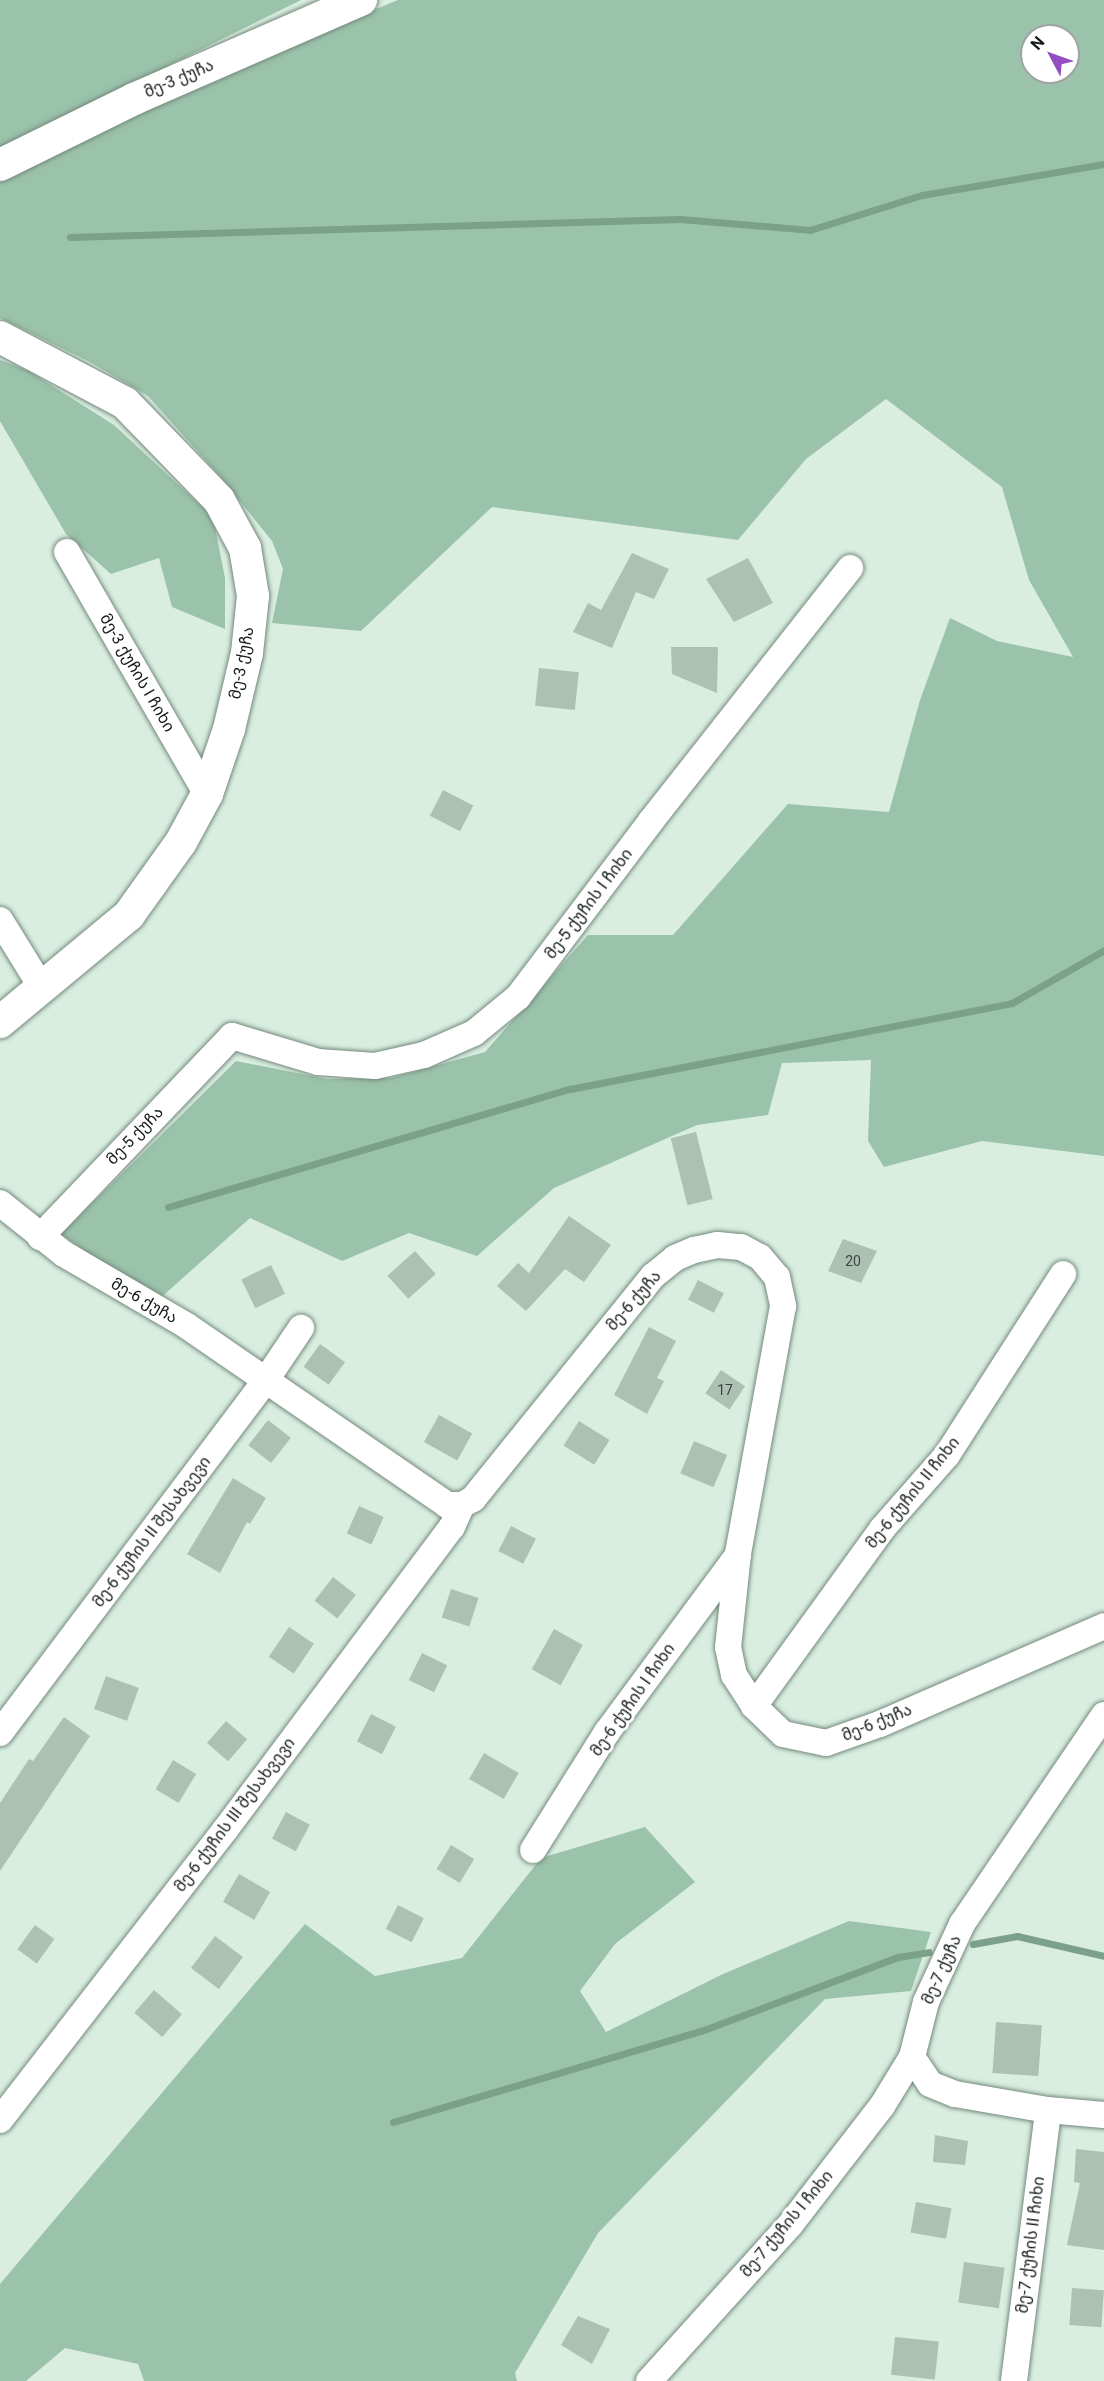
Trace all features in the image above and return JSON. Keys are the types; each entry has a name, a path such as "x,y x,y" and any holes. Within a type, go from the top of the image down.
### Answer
{"street":[{"name":"მე-3 ქუჩა","path":"0,165 134,99 361,0"},
{"name":"მე-3 ქუჩა","path":"0,338 125,403 219,501 245,548 253,596 247,653 229,729 207,794 181,842 129,915 0,1022"},
{"name":"მე-3 ქუჩის I ჩიხი","path":"67,552 207,794"},
{"name":"მე-5 ქუჩის I ჩიხი","path":"232,1036 318,1062 375,1066 424,1055 474,1033 518,997 651,821 850,568"},
{"path":"0,920 42,988"},
{"name":"მე-5 ქუჩა","path":"40,1237 232,1036"},
{"name":"მე-6 ქუჩა","path":"0,1203 40,1237 187,1326 447,1505 462,1505 473,1499 653,1276 675,1258 694,1250 717,1245 741,1247 760,1257 777,1277 783,1306 738,1554 728,1647 734,1675 754,1706 783,1734 826,1743 880,1724 1104,1626"},
{"name":"მე-6 ქუჩის II ჩიხი","path":"754,1706 882,1529 947,1455 1064,1274"},
{"name":"მე-6 ქუჩის II შესახვევი","path":"0,1733 266,1380 300,1328"},
{"name":"მე-6 ქუჩის III შესახვევი","path":"0,2120 225,1830 452,1527 462,1505"},
{"name":"მე-6 ქუჩის I ჩიხი","path":"533,1850 608,1732 738,1554"},
{"name":"მე-7 ქუჩა","path":"912,2057 926,2002 962,1924 1104,1715"},
{"path":"912,2057 930,2084 955,2094 1048,2110 1104,2115"},
{"name":"მე-7 ქუჩის I ჩიხი","path":"649,2381 790,2225 882,2106 912,2057"},
{"name":"მე-7 ქუჩის II ჩიხი","path":"1014,2381 1048,2110"}],"green space":[{"path":"0,0 301,0 0,149"},
{"path":"398,0 1104,0 1104,1156 982,1141 884,1167 868,1141 871,1060 782,1063 768,1115 697,1125 554,1188 477,1256 409,1233 342,1261 250,1218 157,1301 61,1234 236,1061 327,1079 391,1078 485,1052 588,935 673,935 788,804 889,812 920,700 950,618 997,641 1073,657 1029,580 1002,487 886,399 806,459 738,540 492,507 361,631 272,623 283,569 272,541 218,474 148,396 90,362 0,318 0,181 248,62"},
{"path":"0,360 27,370 114,425 213,517 225,578 225,629 172,607 159,558 111,574 66,534 0,421"},
{"path":"645,1827 695,1882 615,1944 580,1991 606,2032 723,1974 849,1921 931,1932 911,1991 825,1999 598,2233 515,2373 517,2381 144,2381 138,2364 65,2348 26,2381 0,2381 0,2284 305,1924 375,1976 462,1958 541,1858"}],"building":[{"path":"632,553 669,569 654,599 636,592 612,648 573,632 588,603 601,610"},
{"path":"748,558 773,603 734,622 706,579"},
{"path":"671,647 718,647 717,693 672,674"},
{"path":"539,668 579,672 575,710 535,706"},
{"path":"443,790 473,805 460,831 430,816"},
{"path":"696,1132 713,1199 687,1205 671,1138"},
{"path":"569,1216 611,1245 584,1282 565,1269 526,1311 497,1286 518,1263 529,1273"},
{"path":"843,1239 877,1251 861,1283 828,1271"},
{"path":"415,1251 436,1274 408,1299 388,1276"},
{"path":"271,1265 285,1294 255,1308 241,1279"},
{"path":"698,1280 724,1293 714,1313 688,1300"},
{"path":"649,1327 676,1341 657,1378 664,1381 647,1414 614,1395"},
{"path":"320,1344 345,1362 329,1385 304,1367"},
{"path":"721,1370 745,1386 729,1409 705,1393"},
{"path":"439,1415 472,1433 457,1461 424,1442"},
{"path":"268,1420 291,1438 271,1463 248,1445"},
{"path":"579,1421 610,1440 594,1465 564,1446"},
{"path":"694,1441 727,1455 713,1487 680,1473"},
{"path":"233,1478 266,1498 250,1524 247,1522 220,1573 187,1554"},
{"path":"359,1506 384,1517 371,1544 347,1533"},
{"path":"511,1526 536,1539 523,1564 498,1551"},
{"path":"333,1577 356,1595 337,1618 315,1601"},
{"path":"451,1589 479,1598 469,1626 442,1618"},
{"path":"289,1627 314,1644 294,1674 269,1657"},
{"path":"554,1629 583,1645 561,1685 532,1669"},
{"path":"422,1653 447,1665 434,1692 409,1680"},
{"path":"106,1676 139,1688 127,1721 94,1709"},
{"path":"371,1714 396,1727 382,1754 357,1742"},
{"path":"64,1717 90,1736 0,1871 0,1803 29,1759 33,1761"},
{"path":"226,1721 247,1739 228,1761 207,1743"},
{"path":"484,1753 519,1773 504,1799 469,1779"},
{"path":"173,1760 196,1774 179,1803 155,1789"},
{"path":"286,1812 310,1825 296,1851 272,1838"},
{"path":"451,1845 474,1859 460,1883 437,1869"},
{"path":"239,1874 270,1892 254,1920 223,1902"},
{"path":"398,1905 424,1918 412,1942 386,1929"},
{"path":"35,1925 54,1939 37,1963 17,1949"},
{"path":"215,1936 243,1957 219,1989 191,1968"},
{"path":"154,1990 182,2014 162,2037 134,2013"},
{"path":"996,2022 1042,2025 1038,2076 992,2073"},
{"path":"935,2135 968,2141 965,2165 933,2162"},
{"path":"1076,2149 1104,2152 1104,2250 1067,2245 1080,2183 1074,2182"},
{"path":"916,2202 951,2208 946,2239 911,2233"},
{"path":"964,2262 1005,2268 999,2308 958,2303"},
{"path":"1072,2288 1104,2290 1101,2327 1069,2325"},
{"path":"578,2316 610,2329 592,2364 561,2345"},
{"path":"895,2337 939,2342 935,2379 891,2375"}],"waterway":[{"path":"70,237 680,219 810,230 922,195 1104,164"},
{"path":"168,1207 570,1089 1012,1003 1104,950"},
{"path":"973,1944 1017,1936 1104,1956"},
{"path":"393,2122 701,2031 898,1957 929,1952"}]}
